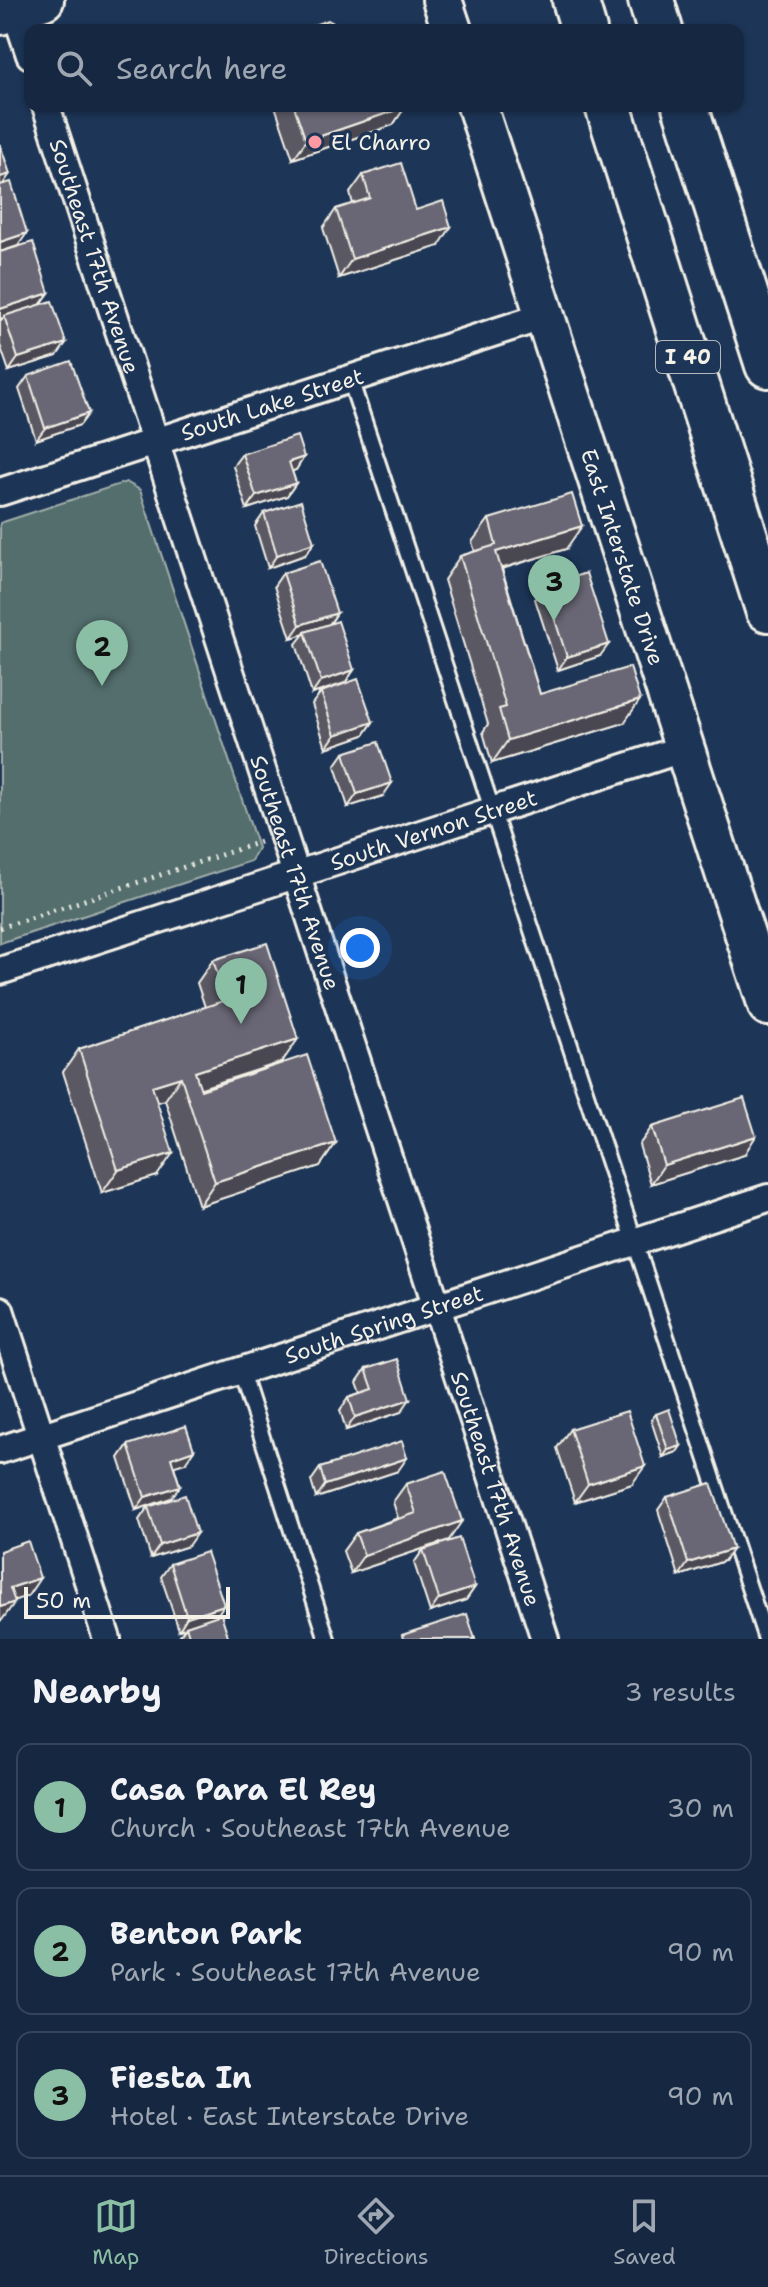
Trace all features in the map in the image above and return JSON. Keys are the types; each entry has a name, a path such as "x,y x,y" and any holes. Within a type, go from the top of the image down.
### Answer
{"highway":[{"path":"575,0 582,24"},
{"path":"651,0 658,24"},
{"name":"I 40","path":"610,112 768,609"},
{"path":"687,112 768,365"}],"main road":[{"name":"East Interstate Drive","path":"479,112 768,1006"}],"street":[{"name":"Southeast 17th Avenue","path":"48,112 545,1639"},
{"name":"South Lake Street","path":"0,492 545,316"},
{"name":"South Vernon Street","path":"0,971 685,748"},
{"name":"South Spring Street","path":"0,1450 768,1198"},
{"path":"0,1310 107,1639"}],"lane":[{"path":"350,379 766,1639"},
{"path":"241,1372 327,1639"}],"path":[{"path":"0,928 261,841 256,826"}],"green space":[{"path":"126,482 140,490 258,848 251,861 0,943 0,523"}],"building":[{"path":"296,112 390,112 306,141"},
{"path":"0,144 10,174 0,177"},
{"path":"401,163 416,210 443,201 451,227 352,259 336,209 370,198 363,175"},
{"path":"11,182 27,233 0,242 0,185"},
{"path":"33,242 49,293 0,309 0,252"},
{"path":"52,301 66,343 18,358 4,316"},
{"path":"71,361 89,413 45,428 28,376"},
{"path":"297,436 304,457 289,462 296,483 256,496 242,454"},
{"path":"572,494 582,526 496,552 540,694 630,667 640,700 508,740 499,709 506,707 460,556 496,545 489,519"},
{"path":"301,501 314,543 277,555 264,513"},
{"path":"320,561 337,613 300,625 283,573"},
{"path":"586,573 609,644 567,657 544,586"},
{"path":"338,621 354,670 321,681 305,632"},
{"path":"358,679 373,722 335,735 321,692"},
{"path":"378,742 392,783 357,794 344,753"},
{"path":"267,943 298,1039 195,1072 201,1090 307,1055 336,1143 215,1182 181,1077 152,1086 173,1153 118,1170 79,1049 226,1000 213,960"},
{"path":"744,1098 756,1136 664,1165 652,1127"},
{"path":"397,1359 410,1399 355,1417 349,1397 373,1389 366,1369"},
{"path":"669,1409 681,1446 668,1450 656,1414"},
{"path":"627,1411 645,1466 588,1484 570,1429"},
{"path":"186,1426 194,1450 171,1458 180,1486 145,1497 128,1445"},
{"path":"402,1441 407,1458 325,1485 320,1468"},
{"path":"445,1471 462,1521 364,1555 356,1533 416,1513 406,1484"},
{"path":"711,1483 733,1549 688,1563 667,1497"},
{"path":"185,1495 197,1533 160,1545 148,1507"},
{"path":"459,1538 475,1587 439,1599 423,1550"},
{"path":"28,1541 40,1578 10,1588 15,1602 0,1607 0,1551"},
{"path":"206,1552 224,1605 187,1617 170,1564"},
{"path":"221,1614 229,1639 190,1639 186,1626"},
{"path":"467,1614 475,1639 403,1639 402,1635"}],"place":[{"name":"El Charro","path":"315,142"},
{"name":"Fiesta In","path":"554,621"},
{"name":"Benton Park","path":"102,686"},
{"name":"Casa Para El Rey","path":"241,1024"}]}
